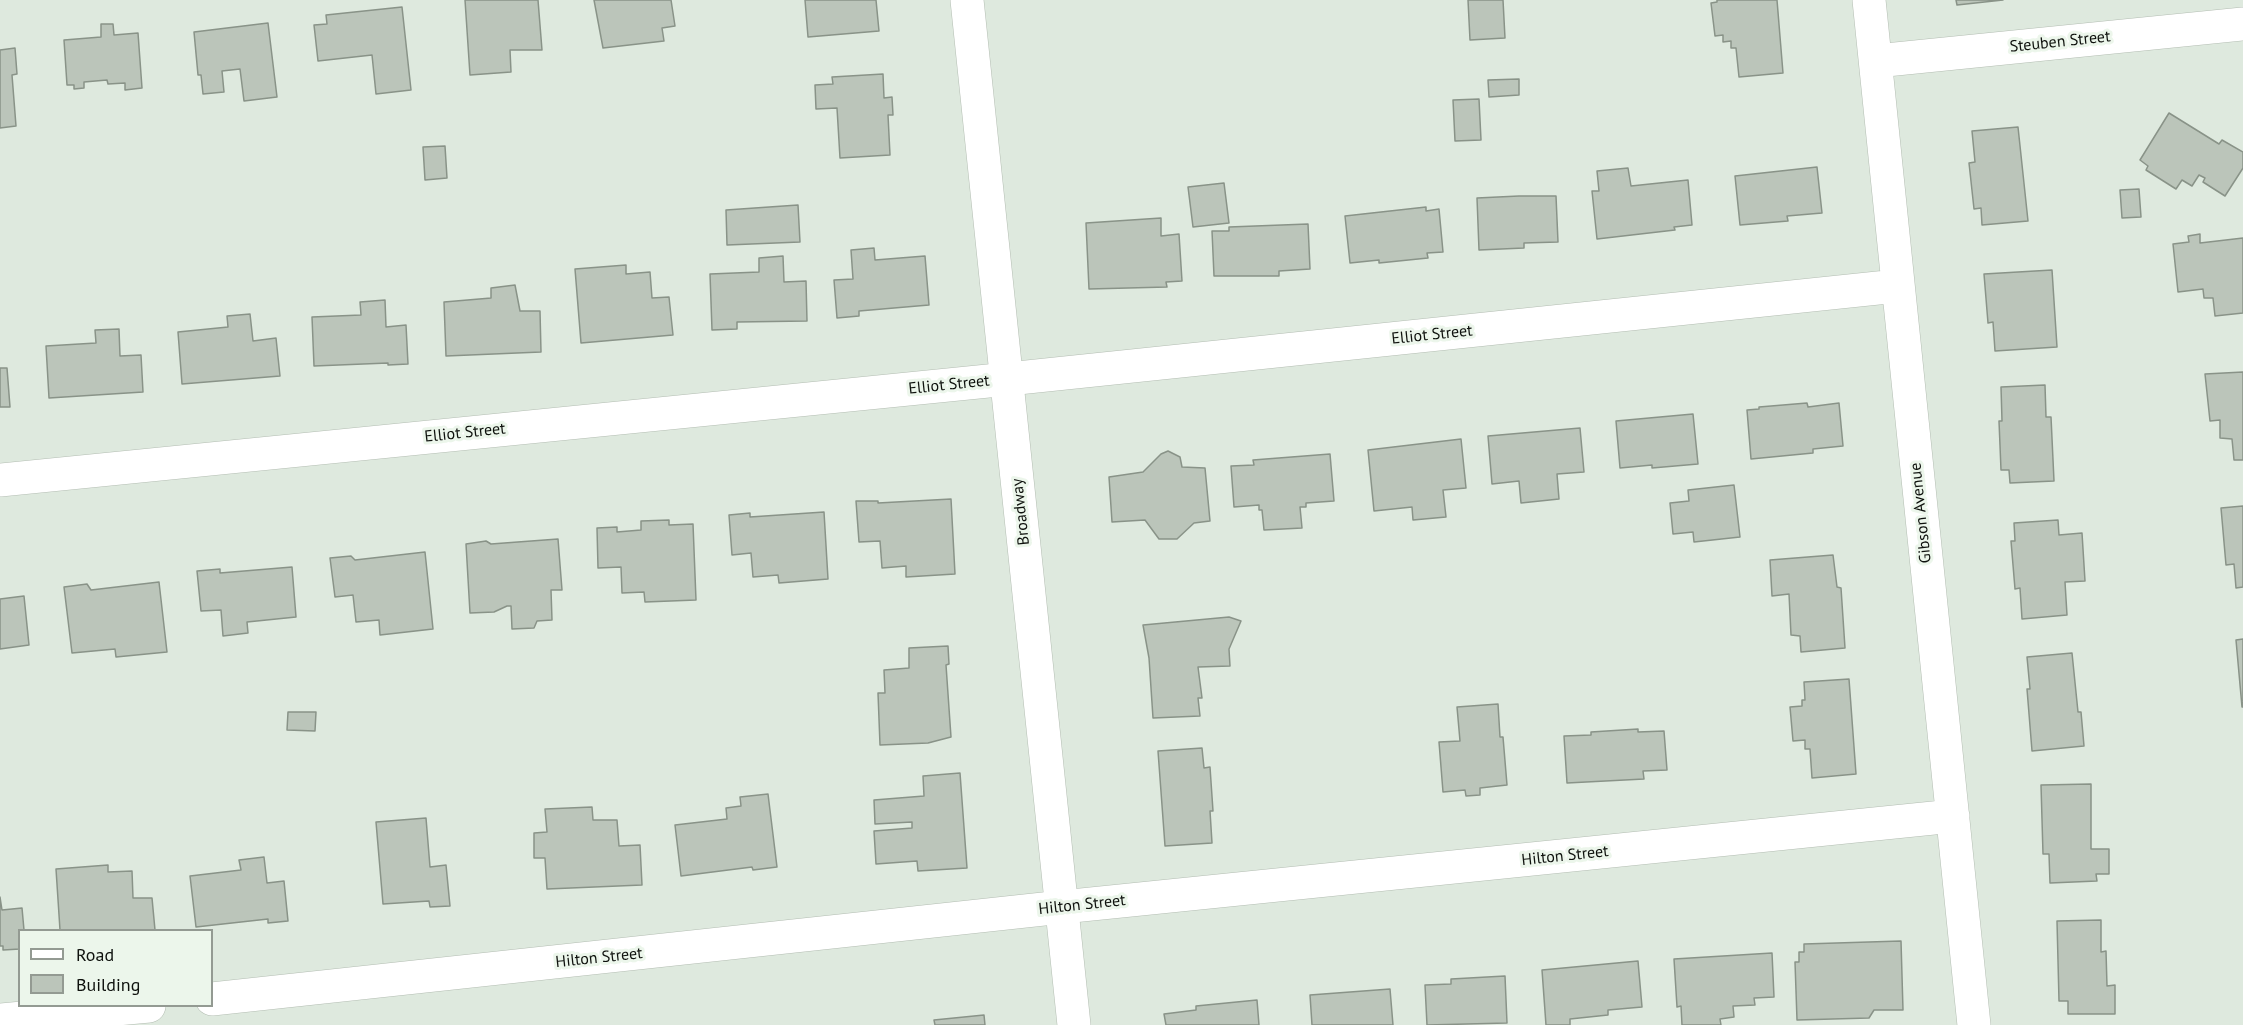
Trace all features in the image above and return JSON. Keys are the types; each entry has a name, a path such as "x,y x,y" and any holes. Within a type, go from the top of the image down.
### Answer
{"street":[{"name":"Broadway","path":"967,0 1074,1025"},
{"name":"Gibson Avenue","path":"1869,0 1974,1025"},
{"name":"Steuben Street","path":"1876,60 2243,24"},
{"name":"Elliot Street","path":"0,480 1008,380 1897,286"},
{"name":"Hilton Street","path":"213,999 1062,907 1953,816"},
{"path":"0,1020 129,1007"}],"building":[{"path":"465,0 538,0 542,50 510,50 511,72 470,75"},
{"path":"594,0 671,0 675,26 662,28 664,41 603,48"},
{"path":"805,0 876,0 879,31 808,37"},
{"path":"1468,0 1503,0 1505,38 1470,40"},
{"path":"1717,0 1777,0 1783,73 1739,77 1736,48 1731,48 1731,41 1723,42 1723,35 1715,36 1711,3"},
{"path":"1956,0 2003,0 1957,5"},
{"path":"402,7 411,90 376,94 372,55 318,61 314,25 327,24 326,15"},
{"path":"268,23 277,97 244,101 240,69 222,71 224,92 203,94 201,75 198,75 194,32"},
{"path":"101,24 113,24 114,35 138,33 142,88 125,90 125,83 108,84 107,80 84,82 84,88 74,89 74,85 67,85 64,40 101,37"},
{"path":"15,48 17,74 12,75 16,126 0,128 0,50"},
{"path":"883,74 884,98 892,97 893,115 888,115 890,155 840,158 837,108 816,109 815,85 833,84 832,77"},
{"path":"1519,79 1519,95 1489,97 1488,80"},
{"path":"1479,99 1481,140 1455,141 1453,100"},
{"path":"2169,113 2219,144 2222,140 2243,152 2243,168 2225,196 2203,182 2205,178 2199,175 2192,186 2182,180 2176,189 2146,170 2148,166 2140,160"},
{"path":"2018,127 2028,221 1982,225 1981,208 1974,209 1969,163 1975,162 1972,131"},
{"path":"445,146 447,178 425,180 423,147"},
{"path":"1817,167 1822,213 1787,216 1788,221 1740,225 1735,176"},
{"path":"1628,168 1631,186 1688,180 1692,225 1674,227 1675,230 1597,239 1592,191 1599,191 1597,171"},
{"path":"1224,183 1229,223 1193,227 1188,187"},
{"path":"2139,189 2141,217 2122,218 2120,190"},
{"path":"1556,196 1558,242 1524,243 1524,248 1479,250 1477,198"},
{"path":"798,205 800,242 727,245 726,210"},
{"path":"1426,207 1426,211 1439,209 1443,252 1427,253 1428,258 1379,263 1379,260 1350,263 1345,216"},
{"path":"1161,218 1161,236 1179,234 1182,281 1166,282 1167,287 1089,289 1086,223"},
{"path":"1308,224 1310,269 1279,271 1279,276 1214,276 1212,231 1229,231 1229,227"},
{"path":"2200,234 2200,243 2243,238 2243,313 2215,316 2213,298 2204,298 2203,289 2178,292 2173,244 2189,242 2188,236"},
{"path":"874,248 875,260 925,256 929,305 859,311 859,316 837,318 834,280 853,279 851,250"},
{"path":"783,256 784,282 806,281 807,321 737,322 737,329 712,330 710,274 759,272 759,258"},
{"path":"626,265 626,274 650,272 652,298 669,297 673,335 581,343 575,269"},
{"path":"2052,270 2057,347 1995,351 1993,322 1988,323 1984,274"},
{"path":"515,285 520,311 540,311 541,352 446,356 444,302 491,298 491,288"},
{"path":"385,300 386,327 406,325 408,364 314,366 312,317 361,315 360,302"},
{"path":"250,314 253,341 276,338 280,376 182,384 178,332 228,327 227,316"},
{"path":"119,329 120,356 141,355 143,392 49,398 46,346 96,343 95,330"},
{"path":"0,368 7,368 10,407 0,407"},
{"path":"2243,372 2243,460 2234,460 2232,439 2220,438 2220,420 2210,421 2205,374"},
{"path":"2045,385 2046,417 2051,417 2054,481 2010,483 2009,470 2001,470 1999,421 2002,421 2001,387"},
{"path":"1807,403 1808,407 1839,403 1843,446 1813,449 1813,453 1751,459 1747,410"},
{"path":"1693,414 1698,464 1620,468 1616,421"},
{"path":"1580,428 1584,472 1557,474 1559,499 1521,503 1519,481 1492,484 1488,436"},
{"path":"1461,439 1466,488 1443,490 1446,517 1413,520 1412,507 1374,511 1368,450"},
{"path":"1168,451 1180,457 1182,467 1205,468 1210,521 1194,523 1177,539 1159,539 1145,520 1112,522 1109,477 1143,472 1161,454"},
{"path":"1330,454 1334,501 1306,503 1306,507 1300,507 1302,528 1264,530 1262,510 1259,510 1259,505 1234,507 1231,466 1254,465 1253,460"},
{"path":"1734,485 1740,537 1694,542 1693,532 1673,534 1670,503 1689,501 1688,490"},
{"path":"951,499 955,574 906,577 906,566 882,568 880,541 859,542 856,501 878,501 878,503"},
{"path":"2243,506 2243,587 2236,588 2234,564 2226,565 2221,508"},
{"path":"824,512 828,579 779,583 778,575 753,577 751,553 732,555 729,515 750,513 750,517"},
{"path":"669,520 669,525 693,524 696,600 645,602 644,592 622,593 621,567 598,568 597,528 617,527 617,532 641,530 641,521"},
{"path":"2058,520 2059,535 2082,533 2085,581 2065,582 2067,615 2022,619 2020,588 2015,589 2011,541 2015,541 2014,523"},
{"path":"558,539 562,590 551,590 552,620 537,621 534,628 512,629 511,606 494,612 470,613 466,544 486,541 491,544"},
{"path":"425,552 433,629 380,635 379,620 356,622 353,595 335,597 330,558 351,556 355,560"},
{"path":"1833,555 1837,587 1841,588 1845,648 1801,652 1800,636 1791,635 1789,594 1772,596 1770,560"},
{"path":"292,567 296,617 247,622 248,633 223,636 221,610 201,611 197,571 220,569 220,573"},
{"path":"159,582 167,652 116,657 115,649 72,653 64,587 87,584 91,590"},
{"path":"24,596 29,645 0,649 0,599"},
{"path":"1229,617 1241,621 1229,649 1230,666 1198,667 1202,698 1198,698 1200,716 1153,718 1149,658 1143,625"},
{"path":"2243,639 2243,707 2242,707 2236,640"},
{"path":"948,646 949,664 946,665 951,737 928,743 880,745 878,693 885,693 884,670 909,668 909,648"},
{"path":"2072,653 2084,746 2032,751 2027,657"},
{"path":"1849,679 1856,774 1812,778 1810,749 1805,749 1805,740 1793,741 1790,707 1802,706 1802,700 1805,700 1804,682"},
{"path":"1498,704 1507,785 1480,788 1480,795 1466,796 1465,790 1443,792 1439,742 1460,741 1457,707"},
{"path":"288,712 316,712 315,731 287,730"},
{"path":"1638,729 1638,732 1664,731 1667,770 1643,771 1644,779 1567,783 1564,736"},
{"path":"1202,748 1204,768 1210,767 1213,811 1210,811 1212,843 1165,846 1158,751"},
{"path":"960,773 967,868 918,871 917,861 876,864 874,831 912,828 912,822 875,824 874,800 924,796 923,776"},
{"path":"2091,784 2091,849 2109,849 2109,874 2096,874 2097,881 2050,883 2049,854 2043,854 2041,785"},
{"path":"768,794 777,867 753,870 752,867 681,876 675,825 727,819 726,808 741,806 740,797"},
{"path":"592,807 593,820 617,820 619,846 640,845 642,885 547,889 545,858 534,858 534,833 547,832 545,809"},
{"path":"426,818 430,867 446,865 450,906 430,907 429,901 383,904 376,822"},
{"path":"264,857 267,883 284,881 288,921 268,923 268,919 196,927 190,876 241,870 239,860"},
{"path":"108,865 108,872 132,871 133,898 152,898 155,929 60,929 56,869"},
{"path":"0,897 2,910 22,908 24,929 18,929 18,949 3,950 3,946 0,946"},
{"path":"2101,920 2101,952 2106,951 2107,986 2115,985 2115,1014 2068,1014 2068,1001 2059,1001 2057,921"},
{"path":"1901,941 1903,1010 1874,1010 1869,1018 1797,1020 1795,962 1799,962 1799,952 1804,952 1804,944"},
{"path":"1772,953 1774,997 1754,998 1755,1005 1733,1006 1734,1017 1720,1019 1721,1025 1682,1025 1681,1006 1677,1007 1674,959"},
{"path":"1638,961 1642,1007 1608,1010 1608,1015 1570,1019 1570,1025 1546,1025 1542,970"},
{"path":"1505,976 1507,1023 1427,1025 1425,985 1451,984 1451,979"},
{"path":"1390,989 1393,1025 1312,1025 1310,995"},
{"path":"1257,1000 1259,1025 1166,1025 1164,1014 1196,1010 1196,1006"},
{"path":"984,1015 985,1025 935,1025 934,1020"}]}
